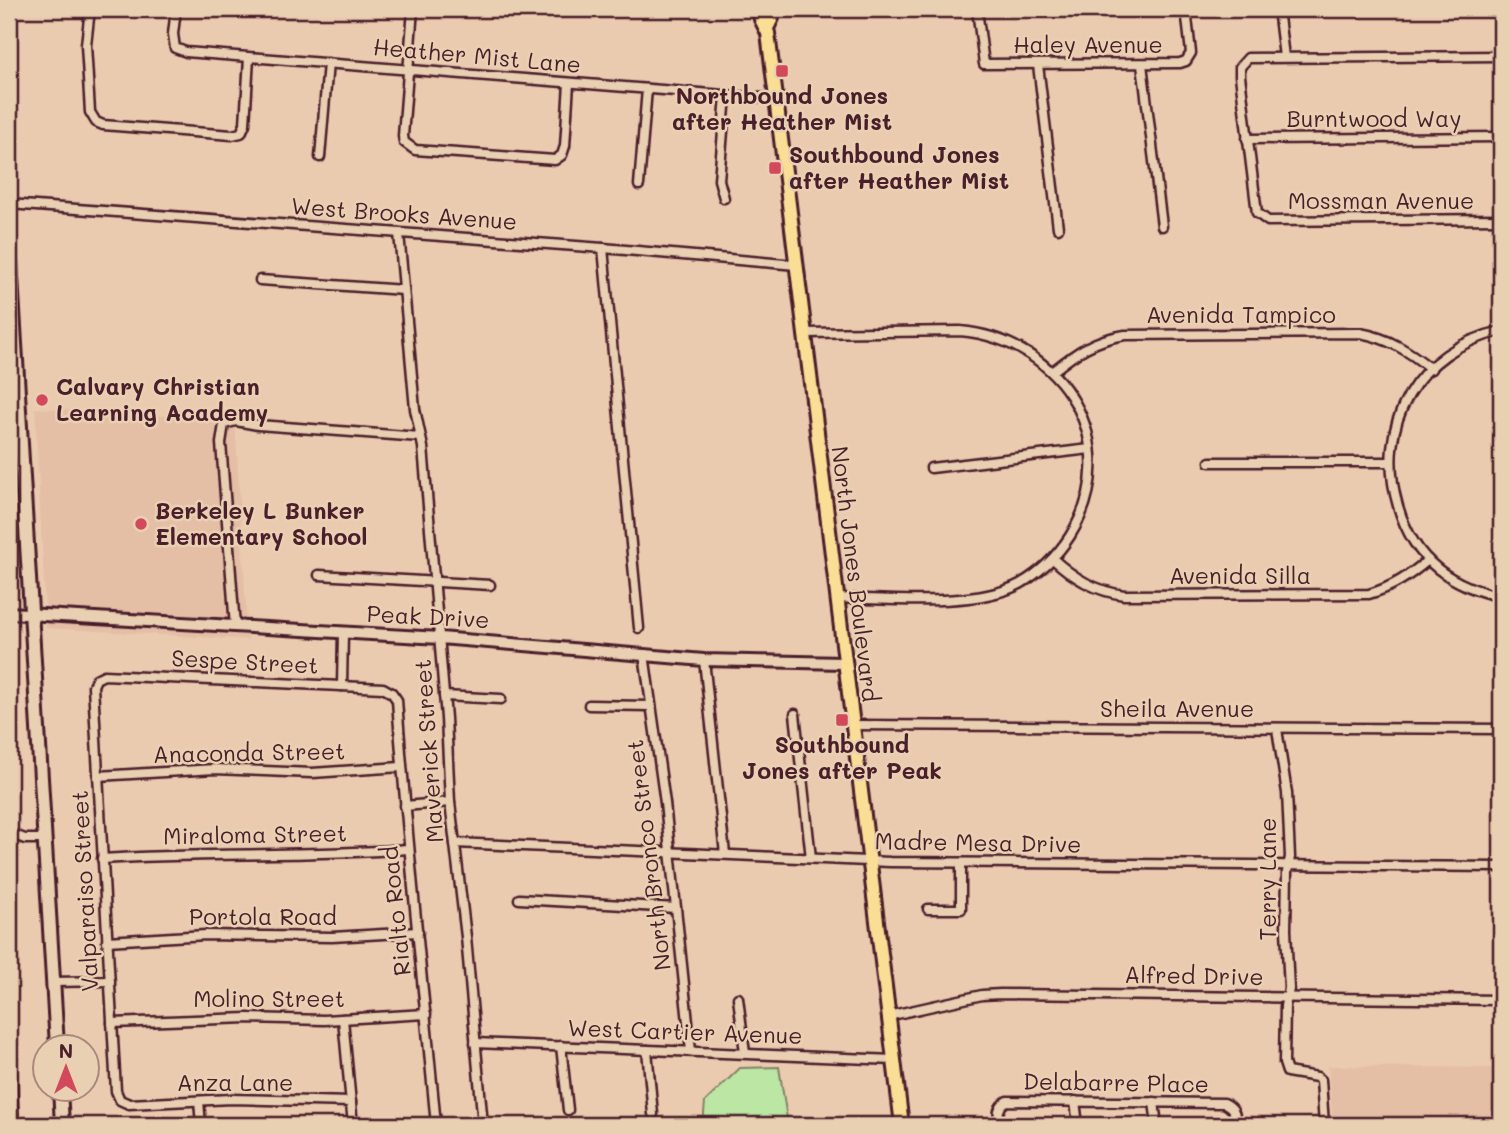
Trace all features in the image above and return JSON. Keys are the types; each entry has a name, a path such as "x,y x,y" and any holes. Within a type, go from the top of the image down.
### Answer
{"main road":[{"name":"North Jones Boulevard","path":"760,9 761,19 767,28 902,1125"},
{"name":"North Jones Boulevard","path":"767,28 772,18 771,9"},
{"path":"9,243 13,394 31,614 56,1032"},
{"path":"61,1102 62,1125"}],"street":[{"path":"90,9 86,44 90,112 96,122 232,135 241,133 245,124 249,58"},
{"name":"Heather Mist Lane","path":"176,9 173,34 175,48 186,52 776,99"},
{"path":"413,9 402,136 407,145 415,150 549,161 562,155 565,146 569,83"},
{"name":"Haley Avenue","path":"977,9 984,64 1038,65 1180,63 1190,57 1186,9"},
{"path":"1278,9 1284,57"},
{"path":"1248,139 1240,67 1248,58 1501,55"},
{"path":"320,158 328,63"},
{"path":"1142,64 1162,226"},
{"path":"1038,65 1058,228"},
{"path":"639,186 647,89"},
{"path":"724,198 719,180 726,95"},
{"name":"Burntwood Way","path":"1248,139 1501,137"},
{"name":"Mossman Avenue","path":"1248,139 1257,213 1268,221 1501,219"},
{"name":"West Brooks Avenue","path":"9,204 796,265"},
{"name":"Maverick Street","path":"399,233 413,387 423,447 436,582 450,802 483,1125"},
{"path":"603,248 639,628"},
{"path":"260,280 404,290"},
{"path":"1501,331 1461,345 1439,359 1412,391 1399,412 1391,439 1390,462 1394,493 1401,516 1408,532 1428,560 1456,581 1476,591 1501,597"},
{"path":"804,333 977,333 1006,341 1037,357 1053,371 1071,395 1086,425 1090,449 1088,497 1079,522 1053,559 1020,584 983,597 836,598"},
{"name":"Avenida Tampico","path":"1053,371 1081,348 1109,337 1346,333 1376,336 1406,349 1431,369"},
{"path":"235,627 221,443 224,424 236,421 272,427 420,436"},
{"path":"931,468 1090,449"},
{"path":"1210,462 1390,462"},
{"name":"Avenida Silla","path":"1053,559 1073,577 1110,593 1124,595 1369,594 1389,588 1410,576 1428,560"},
{"path":"318,575 490,585"},
{"name":"Peak Drive","path":"9,613 440,638 704,660 844,663"},
{"path":"342,686 343,633"},
{"name":"North Bronco Street","path":"644,654 665,803 691,1051"},
{"path":"704,660 725,854"},
{"name":"Sespe Street","path":"96,679 104,675 342,686 383,688 392,693"},
{"name":"Valparaiso Street","path":"96,679 93,686 102,859 116,1091 120,1100"},
{"name":"Rialto Road","path":"392,693 397,700 408,849 436,1125"},
{"path":"444,696 501,699"},
{"path":"589,705 650,706"},
{"path":"795,714 811,858"},
{"name":"Sheila Avenue","path":"852,725 1501,729"},
{"name":"Terry Lane","path":"1277,729 1287,793 1286,930 1289,989 1285,1006 1284,1053 1287,1072 1321,1080 1324,1125"},
{"name":"Anaconda Street","path":"98,776 215,769 312,773 401,767"},
{"path":"405,806 450,802"},
{"path":"9,833 25,839 45,839"},
{"name":"Madre Mesa Drive","path":"455,842 870,861 1501,867"},
{"name":"Miraloma Street","path":"102,859 174,854 347,853 408,849"},
{"path":"928,909 961,909 961,863"},
{"path":"519,899 676,908"},
{"name":"Portola Road","path":"107,941 206,935 332,937 418,932"},
{"path":"53,982 110,981"},
{"name":"Alfred Drive","path":"888,1016 982,995 1001,994 1501,1000"},
{"path":"738,998 745,1053"},
{"name":"Molino Street","path":"112,1023 202,1018 343,1019 426,1014"},
{"path":"343,1019 353,1125"},
{"name":"West Cartier Avenue","path":"475,1042 894,1060"},
{"path":"561,1046 568,1110"},
{"path":"647,1050 653,1114"},
{"path":"9,1067 14,1125"},
{"name":"Anza Lane","path":"120,1100 129,1104 232,1099 351,1102"},
{"path":"199,1101 201,1125"},
{"name":"Delabarre Place","path":"999,1125 998,1112 1001,1105 1007,1101 1075,1101 1224,1103 1231,1106 1237,1125"},
{"path":"1075,1101 1077,1125"},
{"path":"1154,1102 1157,1125"}],"shaded area":[{"name":"Berkeley L Bunker Elementary School","path":"35,408 235,420 248,640 46,628"},
{"path":"1328,1066 1501,1068 1501,1125 1333,1125"}],"green space":[{"path":"779,1067 788,1125 703,1125 705,1102 740,1068"}],"place":[{"name":"Northbound Jones after Heather Mist","path":"782,71"},
{"name":"Southbound Jones after Heather Mist","path":"775,168"},
{"name":"Calvary Christian Learning Academy","path":"42,400"},
{"name":"Berkeley L Bunker Elementary School","path":"141,524"},
{"name":"Southbound Jones after Peak","path":"842,720"}]}
